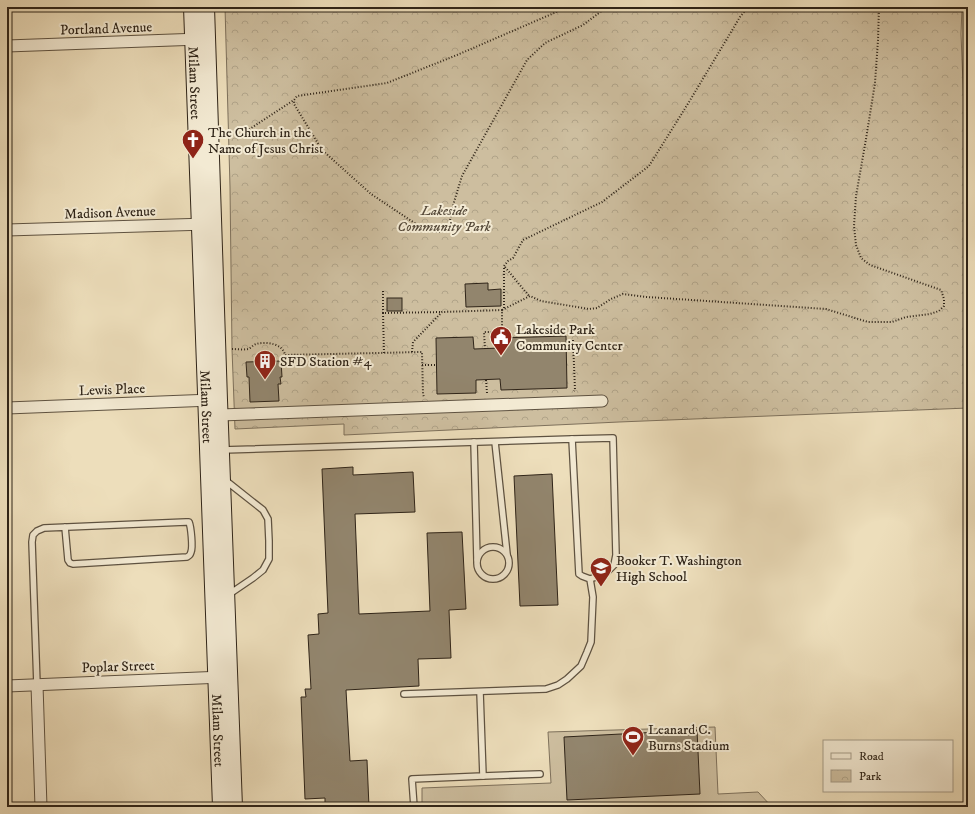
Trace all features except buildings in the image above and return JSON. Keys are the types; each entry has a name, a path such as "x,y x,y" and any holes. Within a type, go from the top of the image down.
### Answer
{"street":[{"name":"Milam Street","path":"192,7 200,39 206,224 215,405 223,677 234,807"},
{"name":"Milam Street","path":"200,39 206,7"},
{"name":"Portland Avenue","path":"7,46 200,39"},
{"name":"Madison Avenue","path":"7,230 206,224"},
{"name":"Lewis Place","path":"7,408 602,401"},
{"name":"Milam Street","path":"215,405 221,450 226,596 221,807"},
{"name":"Poplar Street","path":"7,686 223,677"},
{"path":"36,685 41,807"}],"lane":[{"path":"221,450 495,442 572,439 613,438 616,555 614,565 605,574 590,579 579,574 572,439"},
{"path":"474,442 477,566 478,570 486,578 496,579 500,578 508,570 509,560 507,554 495,442"},
{"path":"222,478 263,510 268,519 269,541 269,559 263,570 226,596"},
{"path":"36,685 32,542 33,535 37,531 44,528 65,527 189,522 191,526 192,551 187,557 73,564 68,560 65,527"},
{"path":"477,560 482,550 487,547 498,547 504,550 507,554"},
{"path":"404,694 546,689 558,685 581,666 591,642 593,597 590,579"},
{"path":"480,692 483,776"},
{"path":"414,807 412,779 540,774"}],"path":[{"path":"239,136 294,100 297,96 387,83 464,52 568,7"},
{"path":"294,100 294,104 322,150 372,194 425,230 440,232 445,230 449,225 462,176 527,60 545,43 583,25 607,7"},
{"path":"485,349 484,332 502,332 504,266 513,258 523,240 602,202 649,166 740,17 748,7"},
{"path":"504,266 530,296 541,301 589,309 597,308 611,299 623,294 647,297 826,309 868,322 892,322 906,317 930,314 939,311 944,306 944,299 941,290 870,265 861,258 856,245 854,226 856,196 875,83 879,7"},
{"path":"383,291 384,353"},
{"path":"384,313 503,309 530,296"},
{"path":"412,352 413,342 442,312"},
{"path":"570,394 575,390 573,340"},
{"path":"232,349 249,349 256,344 266,343 278,345 284,351 285,355 422,352 423,394 426,398"},
{"path":"422,365 437,365"},
{"path":"486,380 487,396"}],"green space":[{"name":"Lakeside Community Park","path":"225,7 962,7 961,34 968,209 968,408 344,435 344,424 235,429"},
{"name":"Leanard C. Burns Stadium","path":"715,727 718,794 758,792 772,807 422,807 422,788 551,783 548,732"}],"place":[{"name":"The Church in the Name of Jesus Christ","path":"193,160"},
{"name":"Lakeside Park Community Center","path":"501,356"},
{"name":"SFD Station #4","path":"265,380"},
{"name":"Booker T. Washington High School","path":"601,588"},
{"name":"Leanard C. Burns Stadium","path":"633,756"}]}
